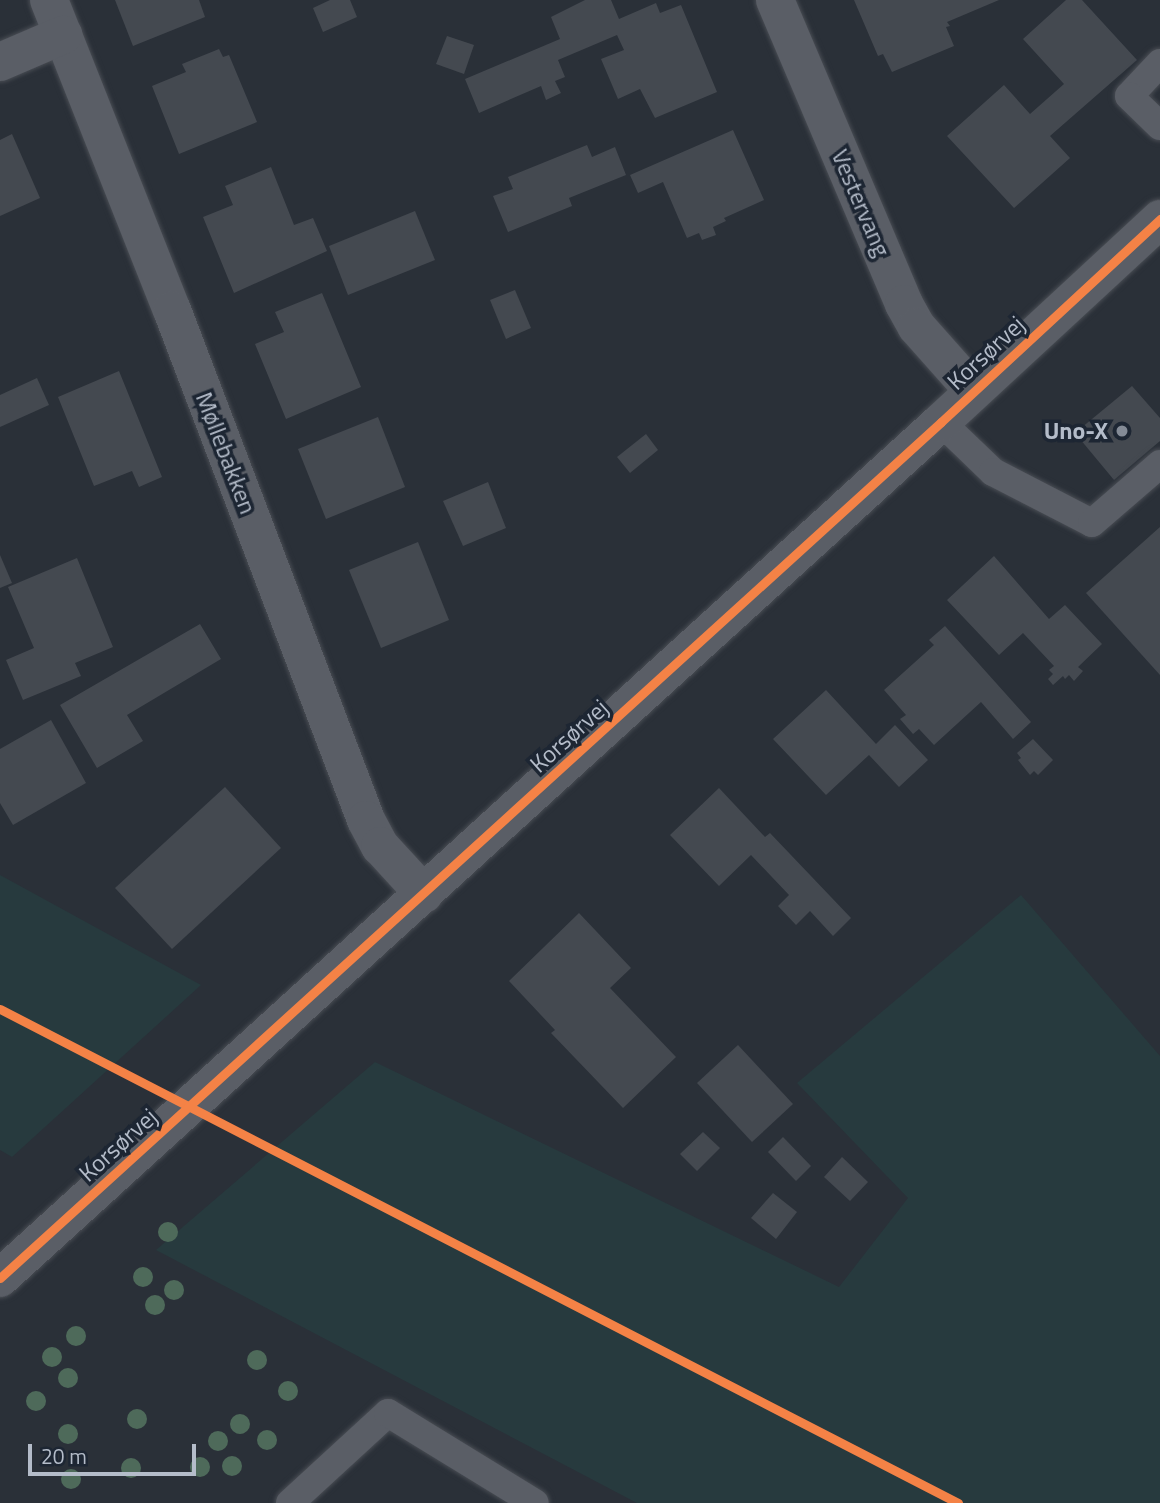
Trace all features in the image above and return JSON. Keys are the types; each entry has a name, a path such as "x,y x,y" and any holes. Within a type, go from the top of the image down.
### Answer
{"street":[{"name":"Møllebakken","path":"49,0 366,820 380,846 424,894"},
{"name":"Vestervang","path":"775,0 904,304 916,327 973,390"},
{"path":"0,62 64,35"},
{"name":"Korsørvej","path":"0,1278 424,894 1160,219"}],"lane":[{"path":"1160,63 1129,96 1160,126"},
{"path":"941,422 993,472 1091,523 1160,464"},
{"path":"290,1503 388,1413 535,1503"}],"green space":[{"path":"0,875 201,985 12,1157 0,1150"},
{"path":"1021,895 1160,1056 1160,1503 637,1503 156,1250 375,1062 839,1287 908,1198 797,1083"}],"building":[{"path":"115,0 199,0 205,17 133,46"},
{"path":"330,0 350,0 357,17 323,32 313,8"},
{"path":"585,0 611,0 619,19 656,3 660,13 681,5 717,92 655,118 640,89 618,99 601,59 624,50 617,35 558,60 565,77 555,81 561,93 546,100 541,86 479,113 465,79 560,39 551,17"},
{"path":"854,0 999,0 947,22 950,26 946,27 954,46 892,72 883,54 878,56"},
{"path":"1066,0 1082,0 1137,60 1050,136 1070,158 1014,208 947,136 1004,85 1030,114 1064,84 1023,39"},
{"path":"447,36 474,45 464,74 436,64"},
{"path":"219,49 223,57 229,55 257,122 179,154 152,86 186,72 182,64"},
{"path":"733,130 764,200 724,218 726,221 713,227 716,235 702,240 699,233 687,238 663,182 638,193 630,175"},
{"path":"12,134 40,198 0,216 0,140"},
{"path":"587,145 592,157 615,147 626,175 569,198 572,206 508,232 493,196 513,189 508,177"},
{"path":"271,167 294,225 313,218 327,251 234,293 203,217 233,205 225,186"},
{"path":"415,211 435,260 348,295 329,246"},
{"path":"515,290 531,328 506,339 490,300"},
{"path":"322,293 361,387 286,419 255,344 284,332 275,312"},
{"path":"119,371 162,477 139,487 132,471 94,486 58,397"},
{"path":"37,378 49,405 0,427 0,395"},
{"path":"1132,386 1160,418 1160,441 1114,480 1075,433"},
{"path":"378,417 405,487 326,519 298,449"},
{"path":"646,434 658,450 630,473 617,457"},
{"path":"488,482 506,528 463,546 443,501"},
{"path":"1160,527 1160,675 1086,593"},
{"path":"418,542 449,620 381,648 349,570"},
{"path":"0,555 12,583 0,588"},
{"path":"994,556 1049,619 1065,605 1102,644 1078,667 1083,671 1074,681 1069,675 1065,679 1063,676 1053,685 1048,679 1053,674 1049,670 1054,666 1023,633 999,655 947,600"},
{"path":"77,558 113,647 75,663 81,676 23,700 6,660 34,648 8,587"},
{"path":"200,624 221,659 127,715 143,741 97,768 60,705"},
{"path":"945,626 1031,722 1013,739 981,702 934,745 919,729 913,734 900,719 906,715 884,690 934,645 929,640"},
{"path":"826,690 876,744 895,725 928,760 899,787 869,755 826,795 773,739"},
{"path":"51,720 86,783 13,825 0,803 0,749"},
{"path":"1033,739 1053,760 1038,775 1034,771 1030,775 1018,760 1021,758 1017,753"},
{"path":"225,787 281,848 172,949 115,888"},
{"path":"719,788 765,837 770,833 851,918 833,936 810,911 796,925 778,906 789,895 751,855 719,886 670,835"},
{"path":"579,913 631,968 610,988 676,1057 623,1108 551,1033 555,1030 509,981"},
{"path":"738,1045 793,1104 752,1142 697,1083"},
{"path":"703,1132 720,1148 697,1171 680,1154"},
{"path":"783,1137 811,1166 796,1181 768,1152"},
{"path":"842,1157 868,1182 850,1201 824,1177"},
{"path":"773,1193 797,1212 776,1239 751,1218"}],"cycle path":[{"path":"0,1278 941,422 1160,219"},
{"path":"0,1009 958,1503"}],"place":[{"name":"Uno-X","path":"1122,431"}]}
